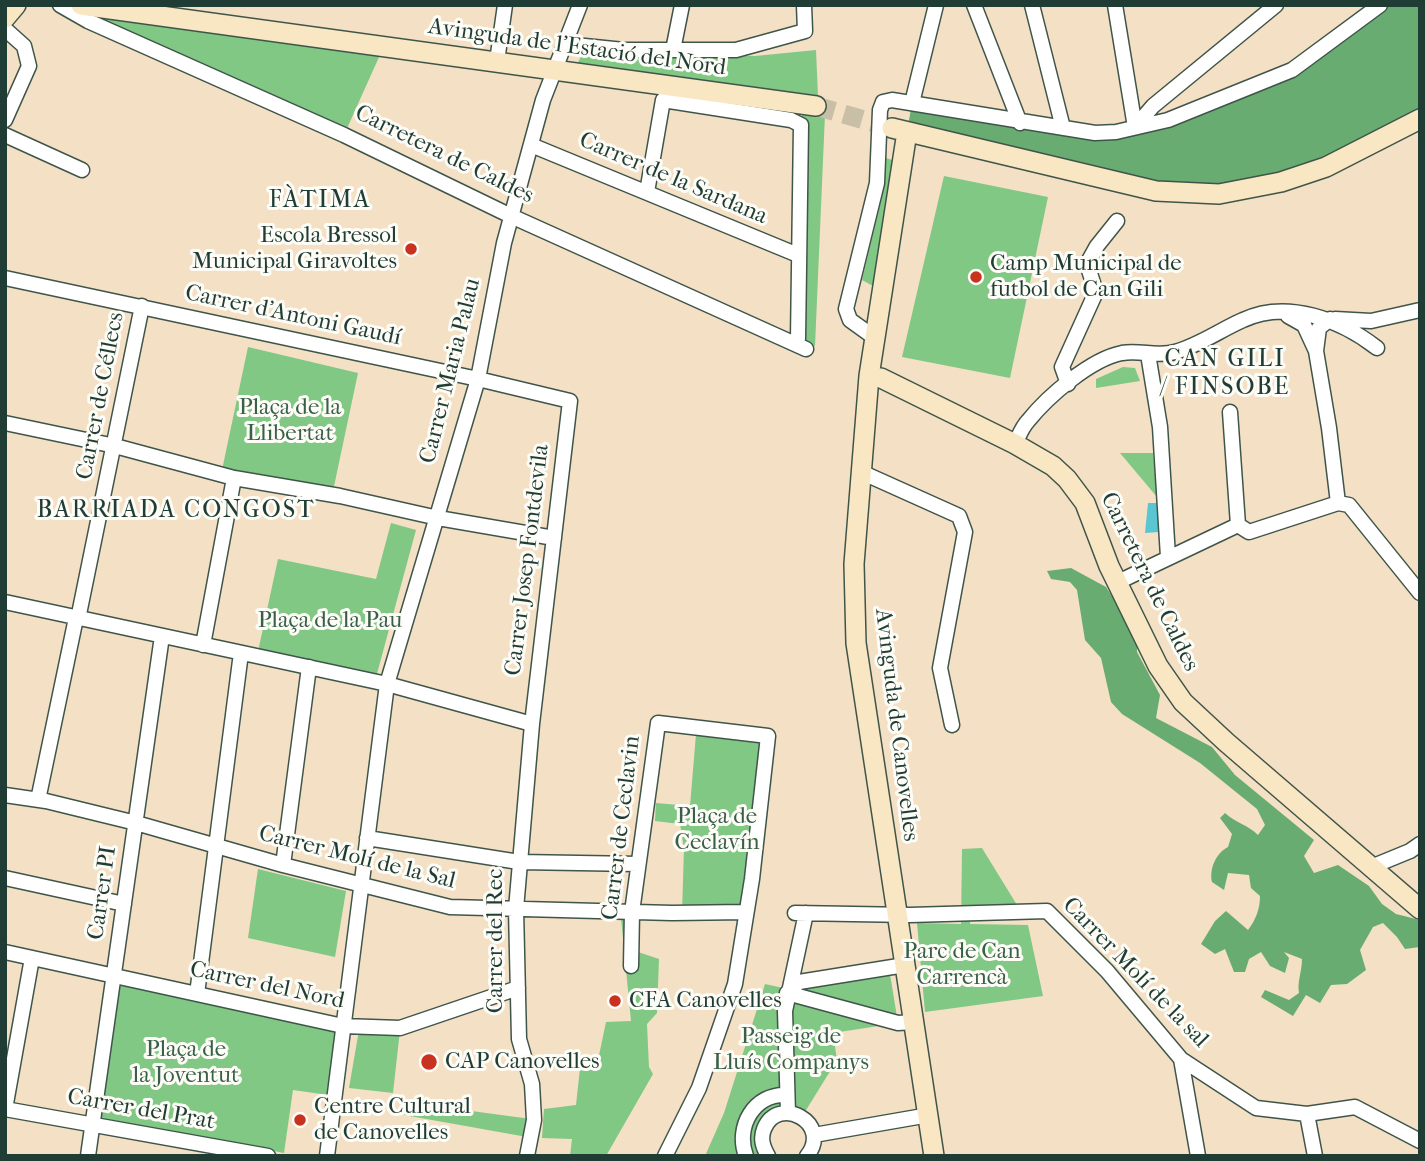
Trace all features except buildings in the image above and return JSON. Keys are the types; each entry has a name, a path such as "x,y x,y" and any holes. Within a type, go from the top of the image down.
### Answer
{"street":[{"path":"5,18 16,5"},
{"name":"Carretera de Caldes","path":"60,5 89,21 344,135 511,216 802,344 798,255"},
{"name":"Avinguda de l'Estació del Nord","path":"81,5 555,68 816,106"},
{"path":"497,61 505,5"},
{"name":"Carrer Maria Palau","path":"327,1156 387,684 478,379 511,216 543,100 580,5"},
{"path":"673,50 682,5"},
{"path":"565,44 624,50 736,50 805,31 804,5"},
{"path":"912,103 936,5"},
{"path":"974,5 1020,123"},
{"path":"1032,5 1063,128"},
{"path":"1115,5 1135,127"},
{"path":"1135,127 1153,106 1276,5"},
{"path":"875,338 850,320 846,309 877,183 880,110 883,102 892,100 1020,123 1096,133 1116,132 1168,120 1292,70 1380,5"},
{"path":"5,29 23,46 29,66 5,120"},
{"path":"647,192 663,100 791,120 801,125 798,255"},
{"name":"Avinguda de Canovelles","path":"934,1156 856,643 854,564 869,376 900,130 1156,191 1219,194 1281,182 1326,167 1420,119"},
{"path":"5,135 82,170"},
{"name":"Carrer de la Sardana","path":"531,145 798,255"},
{"path":"1068,384 1062,367 1097,292 1087,264 1117,221"},
{"name":"Carrer d'Antoni Gaudí","path":"5,278 570,401"},
{"name":"Carrer de Céllecs","path":"38,800 115,446 142,306"},
{"path":"1015,444 1026,423 1041,405 1104,358 1125,353 1174,353 1221,333 1244,319 1281,311 1330,319 1371,321 1420,310"},
{"path":"1281,311 1304,325 1316,351 1344,504 1420,593"},
{"path":"1330,319 1377,348 1371,321"},
{"path":"1316,351 1320,328 1330,319"},
{"path":"1149,354 1160,427 1168,557"},
{"name":"Carretera de Caldes","path":"869,376 881,378 1015,444 1052,466 1067,479 1085,503 1118,582 1158,666 1183,702 1420,909"},
{"name":"Carrer Josep Fontdevila","path":"532,724 570,401"},
{"path":"1230,412 1238,525"},
{"path":"5,423 115,446 234,478 340,496 438,519 554,538"},
{"path":"861,472 958,516 965,532 940,668 953,725"},
{"path":"204,645 234,478"},
{"path":"1238,525 1249,532 1344,504"},
{"path":"1118,582 1238,525"},
{"path":"5,601 77,619 387,684 532,724"},
{"name":"Carrer PI","path":"88,1156 162,636"},
{"path":"197,994 241,653"},
{"path":"283,865 309,667"},
{"name":"Carrer de Ceclavin","path":"631,966 632,912 658,723 768,736 746,912"},
{"name":"Carrer del Rec","path":"527,1156 534,1120 532,1084 519,1039 516,909 532,724"},
{"name":"Carrer Molí de la Sal","path":"5,795 136,823 283,865 450,907 746,912"},
{"path":"367,838 519,862 638,864"},
{"path":"1371,867 1420,844"},
{"path":"5,878 124,904"},
{"name":"Carrer Molí de la sal","path":"788,993 801,913 897,915 1046,911 1107,971 1181,1059 1256,1108 1307,1114 1355,1107 1420,1141"},
{"path":"665,1156 699,1088 735,984 746,912"},
{"name":"Carrer del Nord","path":"5,952 343,1026 400,1028 518,988"},
{"path":"5,1109 32,958"},
{"path":"788,1113 785,1011 788,993 799,982 905,965"},
{"path":"788,993 898,1023 914,1022"},
{"path":"1181,1059 1198,1156"},
{"path":"746,1156 742,1140 747,1117 767,1098 787,1095"},
{"name":"Carrer del Prat","path":"5,1109 268,1156"},
{"path":"768,1156 762,1141 766,1125 779,1114 788,1113 807,1122 814,1135 814,1144 807,1156"},
{"path":"1307,1114 1315,1156"},
{"path":"814,1135 929,1115"},
{"path":"177,1156 180,1140"}],"green space":[{"path":"1380,5 1420,5 1420,119 1383,139 1219,194 907,132 912,103 1116,132 1292,70"},
{"path":"96,8 384,46 344,135 89,21"},
{"path":"816,50 818,96 575,68 584,51 755,56"},
{"path":"802,109 825,114 815,346 803,343"},
{"path":"886,158 895,161 873,286 862,280 884,188"},
{"name":"Camp Municipal de futbol de Can Gili","path":"944,176 1048,197 1010,378 902,357"},
{"name":"Plaça de la Llibertat","path":"248,347 358,373 333,491 222,470"},
{"path":"1123,367 1135,368 1140,381 1096,388 1096,379"},
{"path":"1120,453 1153,453 1157,497"},
{"name":"Plaça de la Pau","path":"391,523 416,530 375,681 257,656 278,559 376,579"},
{"path":"1071,568 1106,587 1137,635 1137,652 1160,695 1156,718 1212,747 1235,775 1314,840 1304,856 1314,873 1338,865 1369,886 1382,904 1396,914 1420,920 1420,947 1405,949 1383,923 1373,927 1360,950 1366,970 1347,984 1331,985 1320,1003 1306,995 1293,1016 1261,997 1265,990 1289,1000 1299,993 1302,959 1284,952 1289,958 1285,973 1270,966 1261,952 1249,959 1245,972 1234,972 1225,949 1215,954 1201,944 1215,921 1226,911 1248,930 1259,905 1260,896 1251,888 1249,875 1228,873 1224,890 1212,882 1214,862 1228,847 1232,834 1220,818 1225,813 1258,835 1265,825 1257,809 1200,763 1122,714 1111,702 1101,658 1085,640 1077,590 1070,582 1051,579 1047,571"},
{"name":"Plaça de Ceclavín","path":"696,734 767,743 741,912 682,913 684,848 680,824 655,821 656,803 690,806"},
{"name":"Parc de Can Carrencà","path":"982,848 1017,905 971,907 970,924 1028,925 1043,996 925,1012 917,923 961,924 962,849"},
{"path":"258,869 346,891 335,957 248,938"},
{"path":"621,918 639,921 638,952 659,959 657,1013 647,1024 649,1067 653,1074 606,1156 570,1156 572,1139 542,1138 544,1109 576,1105 580,1068 597,1065 606,1022 631,1021"},
{"name":"Passeig de Lluís Companys","path":"890,974 898,1023 833,1033 837,1060 803,1115 762,1123 766,1156 705,1156 724,1113 765,984 783,988"},
{"name":"Plaça de la Joventut","path":"118,977 343,1026 335,1096 293,1090 284,1153 96,1117"},
{"path":"359,1030 400,1030 393,1093 349,1088"},
{"path":"406,1099 415,1102 415,1106 531,1119 527,1137 404,1115"}],"water":[{"path":"1148,503 1157,503 1159,532 1145,533"}],"tunnel":[{"path":"816,106 892,128"}],"place":[{"name":"Escola Bressol Municipal Giravoltes","path":"411,249"},
{"name":"Camp Municipal de futbol de Can Gili","path":"976,277"},
{"name":"CFA Canovelles","path":"615,1001"},
{"name":"CAP Canovelles","path":"429,1062"},
{"name":"Centre Cultural de Canovelles","path":"300,1120"}],"district":[{"name":"FÀTIMA","path":"320,201"},
{"name":"CAN GILI / FINSOBE","path":"1225,374"},
{"name":"BARRIADA CONGOST","path":"176,511"}]}
